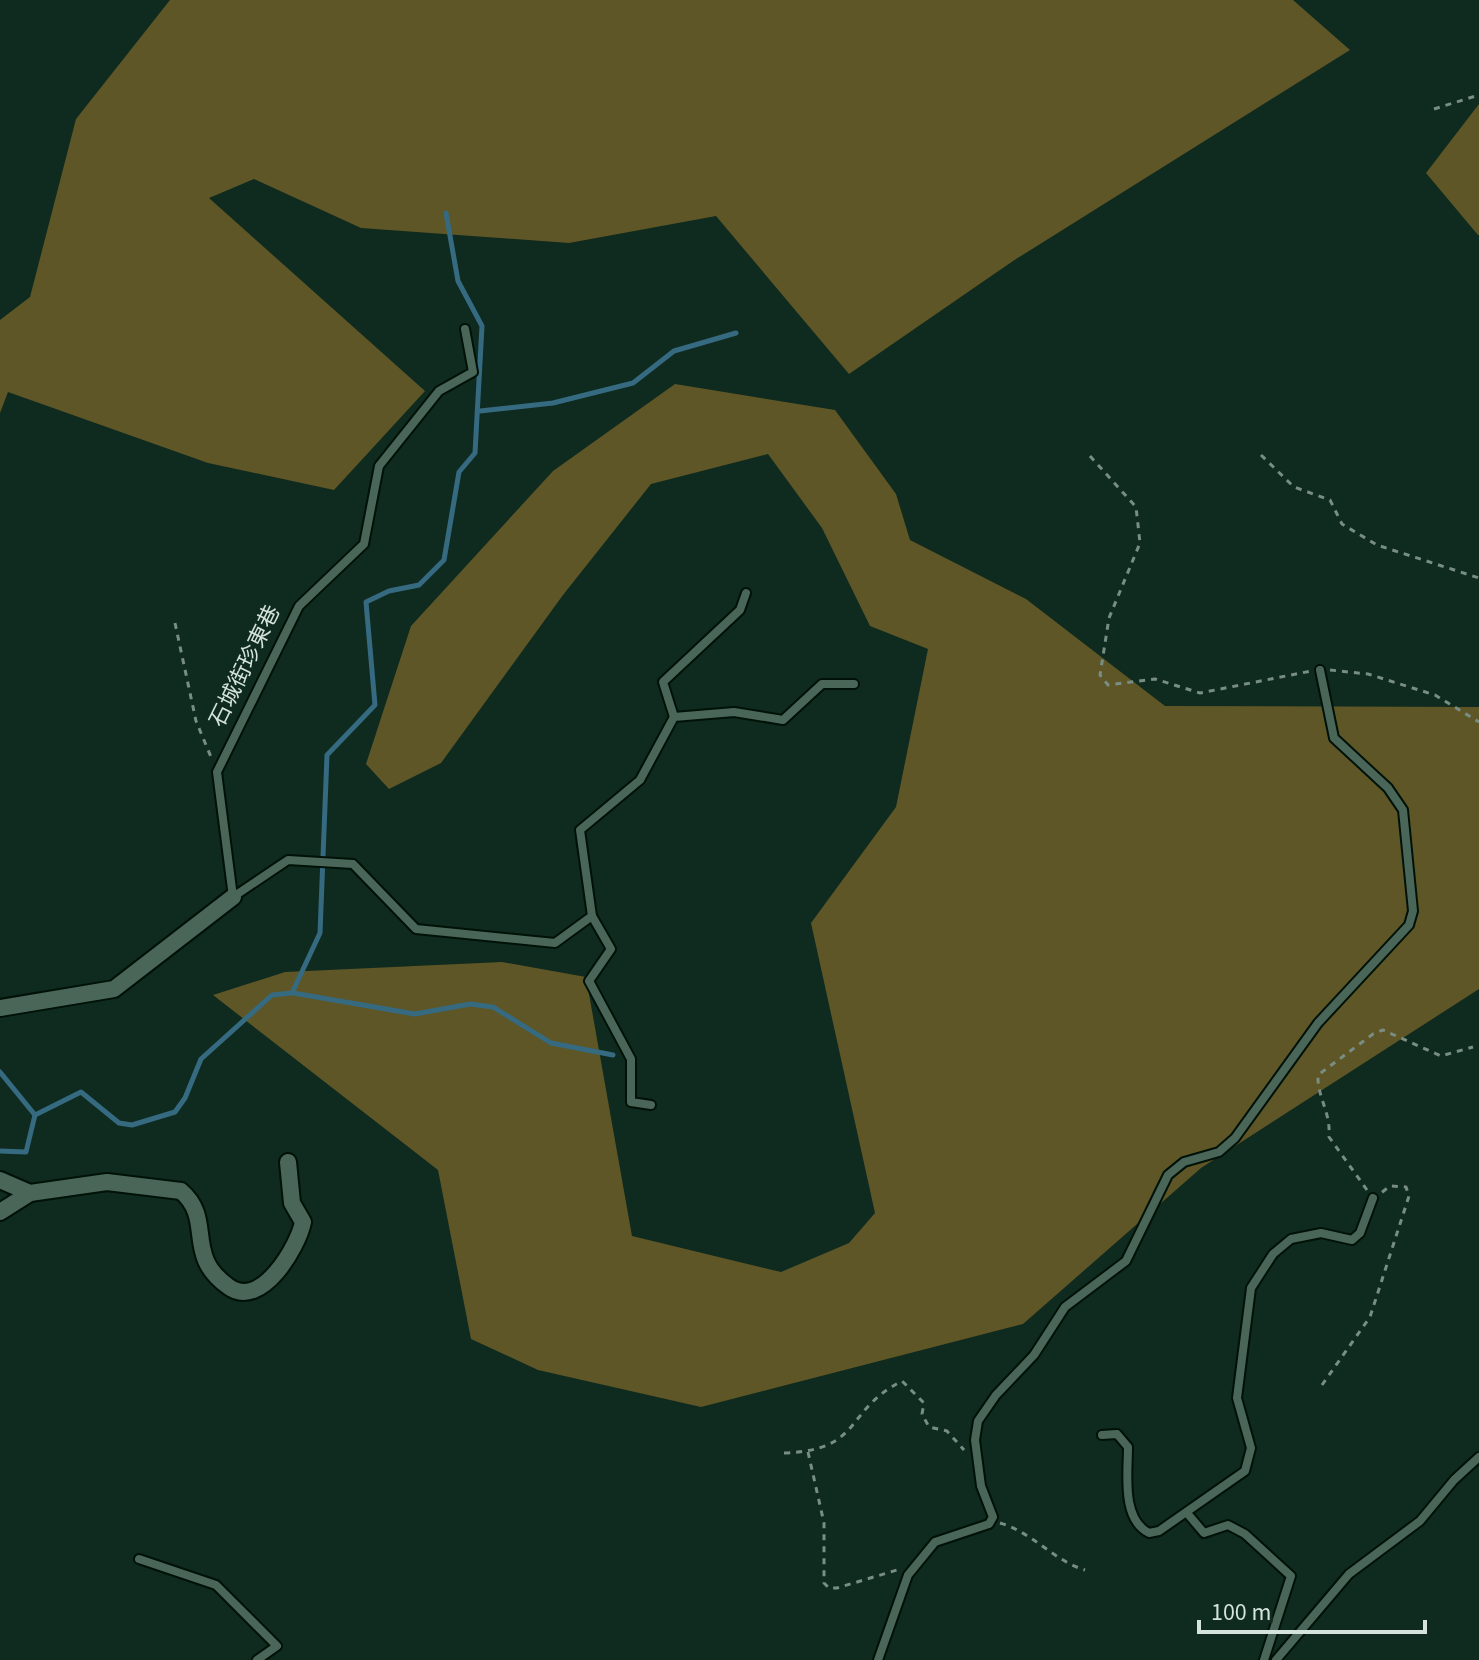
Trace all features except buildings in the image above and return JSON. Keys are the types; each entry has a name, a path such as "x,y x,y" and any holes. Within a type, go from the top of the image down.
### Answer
{"street":[{"path":"0,1008 114,989 233,897"},
{"path":"0,1212 30,1193 107,1182 181,1191 198,1210 199,1248 209,1267 232,1290 246,1292 257,1289 289,1258 299,1242 303,1222 292,1203 288,1162"},
{"path":"0,1180 30,1193"}],"lane":[{"name":"石城街珍東巷","path":"217,772 299,606 364,544 379,466 439,391 473,372 465,329"},
{"path":"651,1105 631,1102 631,1059 589,981 611,949 592,916 580,830 640,780 674,717 663,682 740,610 746,593"},
{"path":"878,1660 908,1575 935,1542 989,1524 993,1517 981,1486 975,1440 978,1421 996,1395 1034,1355 1065,1307 1120,1268 1137,1244 1168,1175 1184,1162 1219,1152 1235,1138 1318,1023 1402,935 1411,920 1410,870 1403,810 1388,788 1334,738 1320,670"},
{"path":"674,717 734,712 783,720 822,684 854,684"},
{"path":"217,772 233,897 288,860 353,864 416,929 555,943 592,916"},
{"path":"1102,1435 1117,1434 1128,1447 1127,1490 1138,1524 1145,1532 1155,1533 1187,1513 1247,1466 1251,1448 1237,1398 1245,1316 1257,1275 1273,1254 1291,1239 1321,1233 1352,1240 1360,1233 1373,1198"},
{"path":"1276,1660 1349,1574 1420,1521 1454,1480 1479,1457"},
{"path":"1187,1513 1204,1533 1228,1525 1245,1534 1291,1576 1264,1660"},
{"path":"139,1559 216,1585 277,1646 257,1660"}],"path":[{"path":"1434,109 1479,95"},
{"path":"1261,455 1294,487 1330,500 1342,524 1377,545 1479,578"},
{"path":"1090,456 1136,507 1140,543 1109,618 1100,675 1108,685 1155,679 1200,693 1320,670 1368,674 1435,695 1479,722"},
{"path":"175,623 196,721 217,772"},
{"path":"1322,1385 1370,1317 1409,1196 1406,1187 1390,1186 1373,1198 1329,1137 1331,1119 1317,1086 1318,1075 1373,1034 1383,1030 1441,1056 1473,1047"},
{"path":"784,1453 808,1452 838,1443 870,1403 902,1381 924,1403 922,1414 929,1427 947,1431 969,1462"},
{"path":"808,1452 824,1523 824,1583 829,1588 837,1588 896,1569 908,1575"},
{"path":"993,1521 1016,1528 1071,1566 1085,1570"}],"shaded area":[{"path":"170,0 1293,0 1350,50 1013,261 849,374 716,216 569,243 361,228 254,179 209,198 425,391 334,490 208,463 8,392 0,413 0,320 30,297 76,119"},
{"path":"1479,104 1479,235 1478,235 1426,173"},
{"path":"675,384 835,410 896,494 910,540 1026,599 1165,706 1479,707 1479,989 1201,1168 1023,1324 701,1407 538,1370 471,1339 438,1170 213,995 285,972 502,962 586,977 632,1236 781,1272 849,1243 875,1213 811,923 896,807 928,649 870,626 822,528 768,454 651,484 563,595 441,763 389,789 366,764 411,626 553,471"}],"waterway":[{"path":"0,1151 26,1152 35,1115 81,1092 119,1123 132,1125 175,1112 185,1098 201,1059 272,995 292,993 320,933 327,755 375,705 366,602 389,591 419,585 444,560 459,472 475,453 482,326 458,281 446,213"},
{"path":"480,411 553,403 633,383 674,351 736,333"},
{"path":"293,993 415,1014 470,1004 493,1007 551,1043 613,1055"},
{"path":"0,1072 35,1115"}]}
